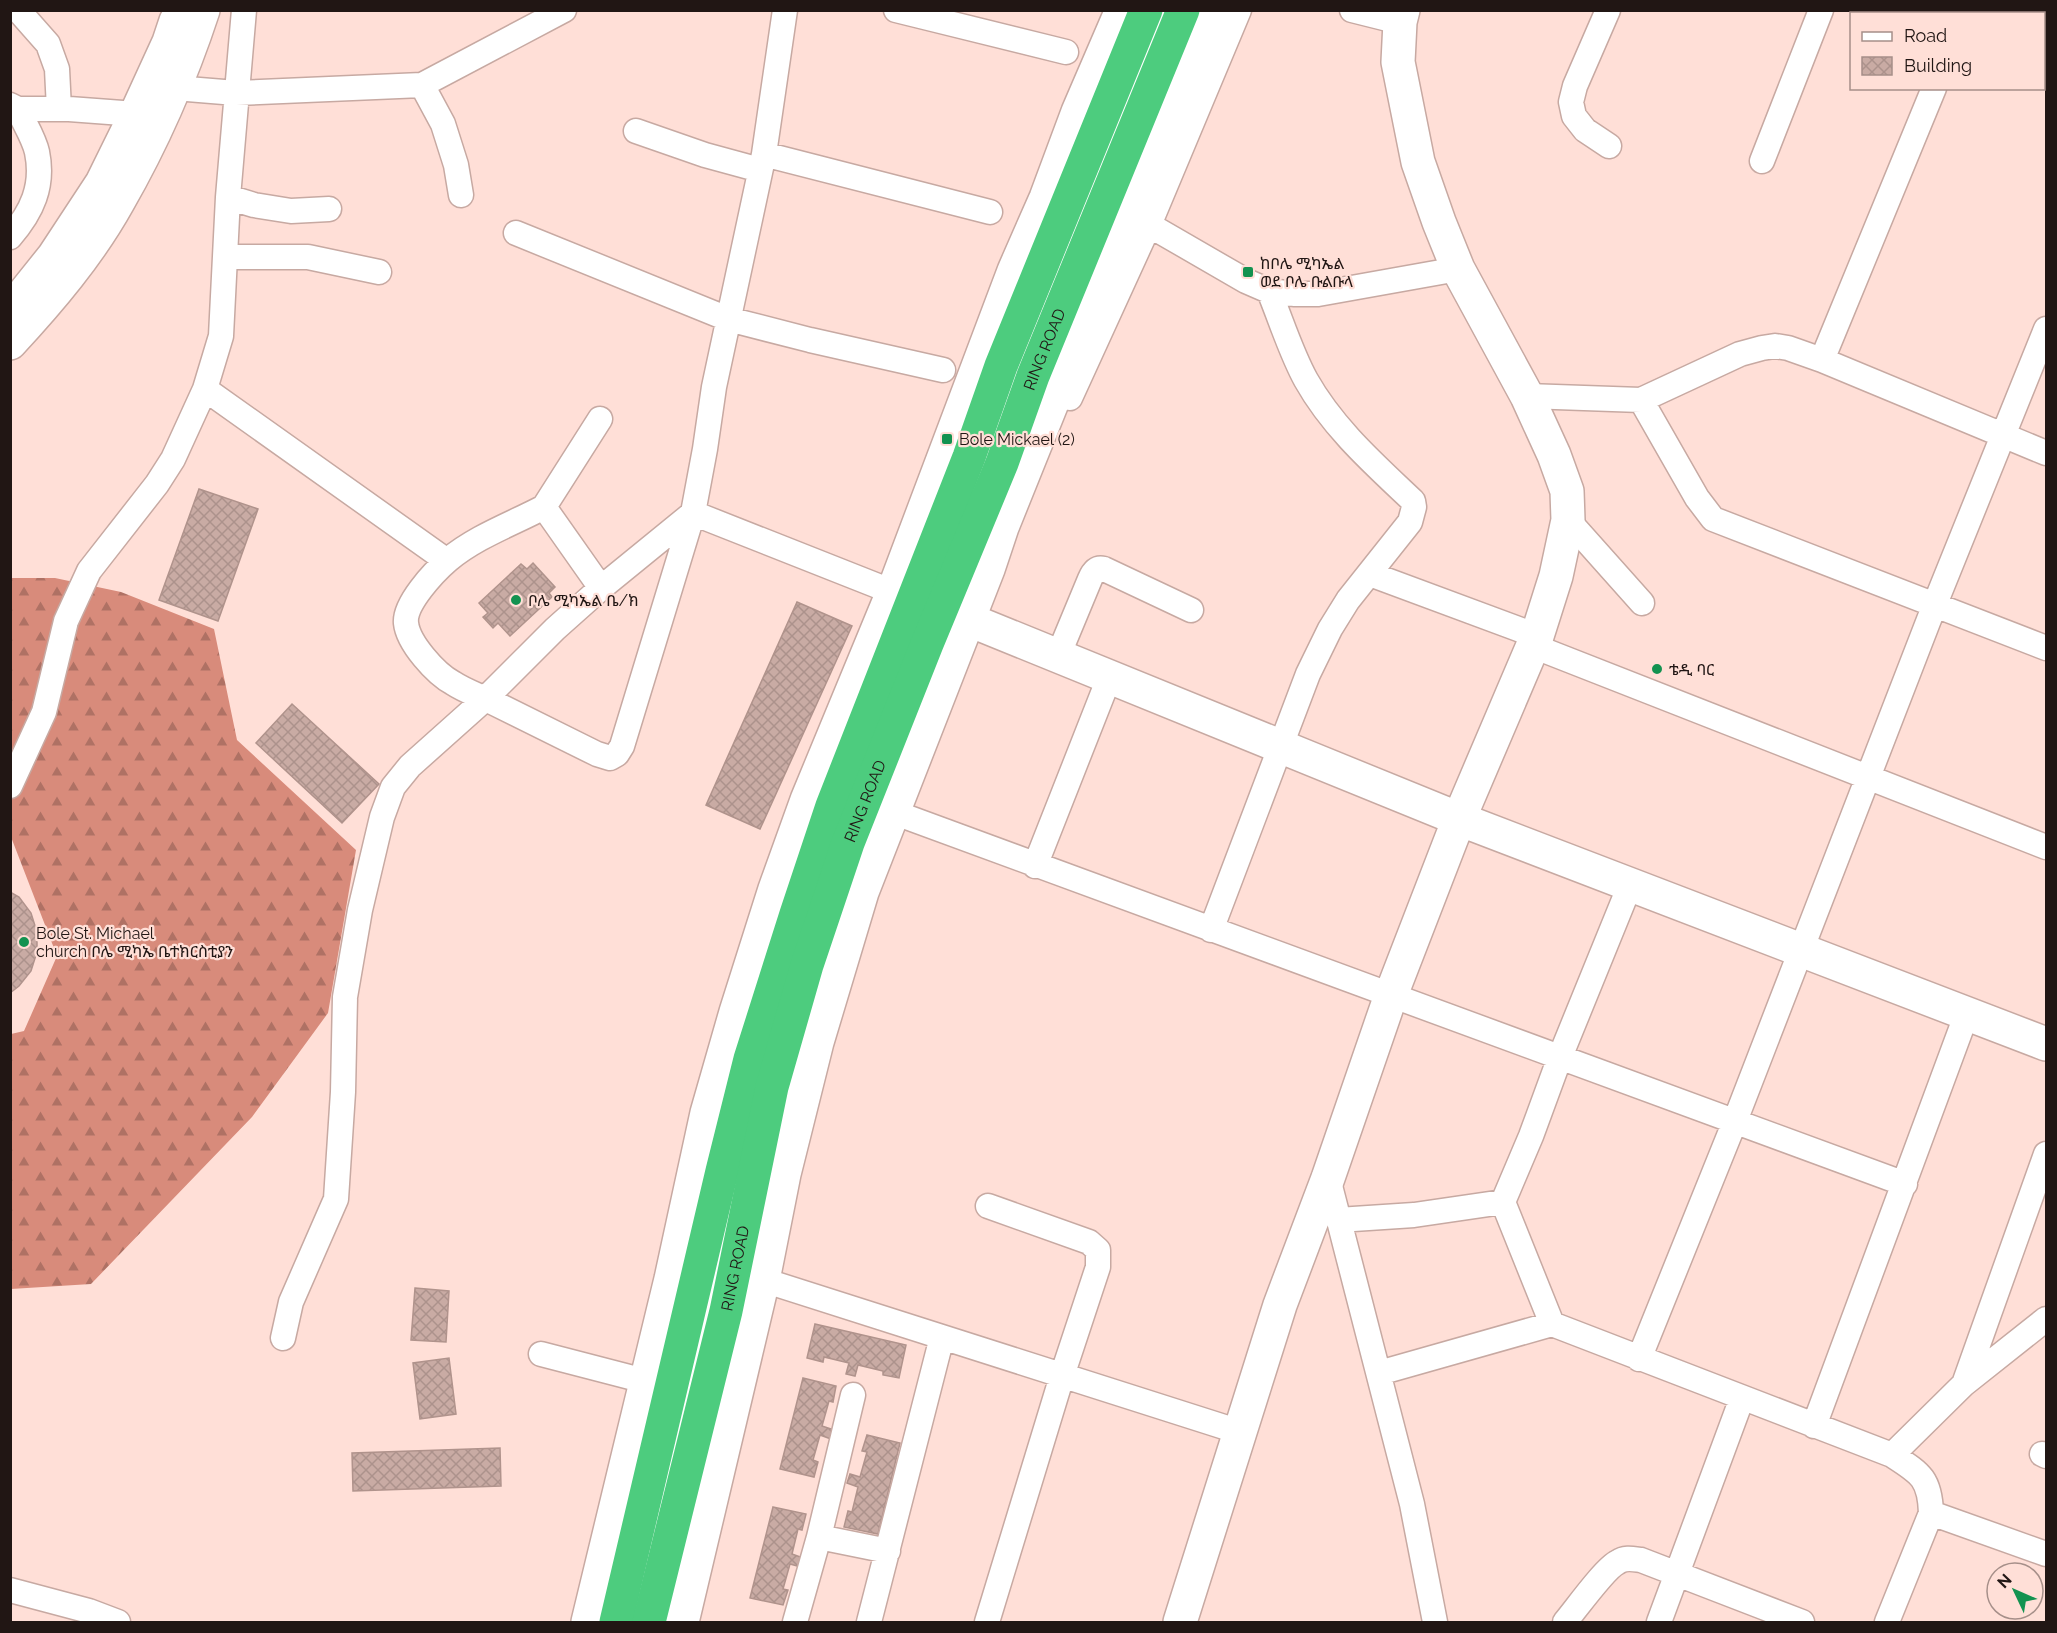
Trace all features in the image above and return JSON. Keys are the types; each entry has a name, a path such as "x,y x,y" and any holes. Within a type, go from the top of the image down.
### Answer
{"highway":[{"name":"RING ROAD","path":"616,1623 750,1059 796,914 832,806 969,457 1001,366 1146,10"},
{"name":"RING ROAD","path":"649,1623 726,1311 772,1087 807,965 848,843 1002,463 1033,376 1183,10"}],"street":[{"path":"18,10 48,44 57,69 64,109"},
{"path":"10,311 54,256 102,183 123,113 169,42 179,10"},
{"path":"10,343 84,255 118,204 175,88 203,10"},
{"path":"10,786 44,712 66,621 89,571 157,484 173,459 205,389 221,336 228,197 244,10"},
{"path":"175,88 236,93 422,85 564,10"},
{"path":"600,419 544,507 484,535 447,561 419,592 409,607 406,623 414,643 429,664 452,683 597,754 610,758 617,754 622,746 693,513 728,319 762,162 785,10"},
{"path":"896,10 1066,52"},
{"path":"588,1623 671,1280 707,1113 739,1001 775,889 807,800 893,592 1014,271 1122,10"},
{"path":"682,1623 763,1280 784,1174 818,1042 862,891 988,569 1002,527 1210,10"},
{"path":"1002,527 1048,446 1149,225 1239,10"},
{"path":"1179,1623 1280,1305 1328,1178 1391,995 1459,819 1535,641 1556,576 1568,520 1567,491 1554,455 1527,396 1458,269 1418,162 1398,62 1402,16 1352,10"},
{"path":"1608,10 1575,86 1571,102 1574,116 1585,130 1609,146"},
{"path":"1762,162 1821,10"},
{"path":"422,85 443,124 456,165 460,195"},
{"path":"1822,360 1933,90"},
{"path":"14,107 123,113"},
{"path":"10,237 34,202 39,180 37,150 14,107"},
{"path":"636,131 705,155 762,162 990,212"},
{"path":"228,197 254,205 291,211 329,209"},
{"path":"1149,225 1246,281 1269,291 1318,294 1458,269"},
{"path":"516,233 728,319 943,370"},
{"path":"226,256 308,257 380,272"},
{"path":"1211,930 1308,674 1330,629 1348,600 1410,522 1414,507 1413,501 1358,449 1325,410 1306,380 1269,291"},
{"path":"1639,1359 1735,1121 1935,604 2046,329"},
{"path":"1527,396 1641,400 1740,354 1774,346 1788,348 1822,360 2046,453"},
{"path":"205,389 447,561"},
{"path":"1641,400 1697,498 1713,519 2046,648"},
{"path":"544,507 601,588"},
{"path":"693,513 893,592"},
{"path":"283,1338 291,1302 336,1199 344,1092 345,997 360,910 382,817 393,787 410,766 485,699 555,629 693,513"},
{"path":"1568,520 1642,603"},
{"path":"1058,656 1093,573 1099,568 1104,568 1191,610"},
{"path":"1370,574 1869,778 2044,838"},
{"path":"967,619 1459,819 1967,1013 2045,1040"},
{"path":"1035,866 1109,678"},
{"path":"893,812 1905,1184"},
{"path":"1552,1324 1503,1202 1630,885"},
{"path":"1814,1426 1967,1013"},
{"path":"1964,1384 2046,1154"},
{"path":"1328,1178 1412,1504 1435,1623"},
{"path":"1338,1220 1414,1215 1503,1202"},
{"path":"987,1623 1062,1376 1098,1267 1098,1250 1089,1242 988,1206"},
{"path":"763,1280 1240,1432"},
{"path":"1892,1455 1964,1384 2046,1319"},
{"path":"1379,1373 1552,1324 1892,1455 1913,1469 1924,1480 1930,1494 1931,1513 1887,1623"},
{"path":"870,1623 942,1337"},
{"path":"541,1354 645,1381"},
{"path":"795,1623 819,1537 853,1395"},
{"path":"1659,1623 1742,1398"},
{"path":"1931,1513 2046,1554"},
{"path":"819,1537 888,1551"},
{"path":"1565,1623 1617,1562 1628,1558 1641,1560 1802,1623"},
{"path":"10,1590 87,1617 118,1623"}],"green space":[{"path":"11,578 55,578 121,592 214,629 237,740 356,850 328,1013 252,1117 91,1284 11,1289 11,1034 24,1031 57,956 11,837"}],"building":[{"path":"199,489 258,509 218,621 159,600"},
{"name":"ቦሌ ሚካኤል ቤ/ክ","path":"533,563 555,587 549,593 552,597 510,636 498,623 493,628 483,617 488,613 479,603 521,564 527,569"},
{"path":"797,602 852,626 760,829 706,805"},
{"path":"292,704 379,784 342,823 256,743"},
{"name":"Bole St. Michael church ቦሌ ሚካኤ ቤተክርስቲያን","path":"10,892 19,897 31,913 37,932 37,952 31,971 10,993"},
{"path":"415,1288 449,1291 446,1342 411,1340"},
{"path":"815,1324 906,1345 899,1378 883,1375 883,1371 858,1365 855,1376 846,1374 849,1363 824,1357 823,1362 807,1358"},
{"path":"449,1358 456,1414 420,1419 413,1363"},
{"path":"803,1378 836,1386 833,1402 829,1401 822,1426 834,1430 831,1439 820,1435 813,1460 818,1462 814,1477 780,1469"},
{"path":"867,1435 900,1443 878,1534 844,1527 848,1511 852,1512 858,1487 847,1483 850,1474 860,1477 867,1452 862,1451"},
{"path":"500,1448 501,1486 353,1491 352,1453"},
{"path":"773,1507 806,1514 802,1530 798,1529 792,1554 803,1558 801,1567 790,1564 783,1589 788,1590 783,1605 750,1598"}],"place":[{"name":"ከቦሌ ሚካኤል ወደ ቦሌ ቡልቡላ","path":"1248,272"},
{"name":"Bole Mickael (2)","path":"947,439"},
{"name":"ቦሌ ሚካኤል ቤ/ክ","path":"516,600"},
{"name":"ቴዲ ባር","path":"1657,669"},
{"name":"Bole St. Michael church ቦሌ ሚካኤ ቤተክርስቲያን","path":"24,942"}]}
